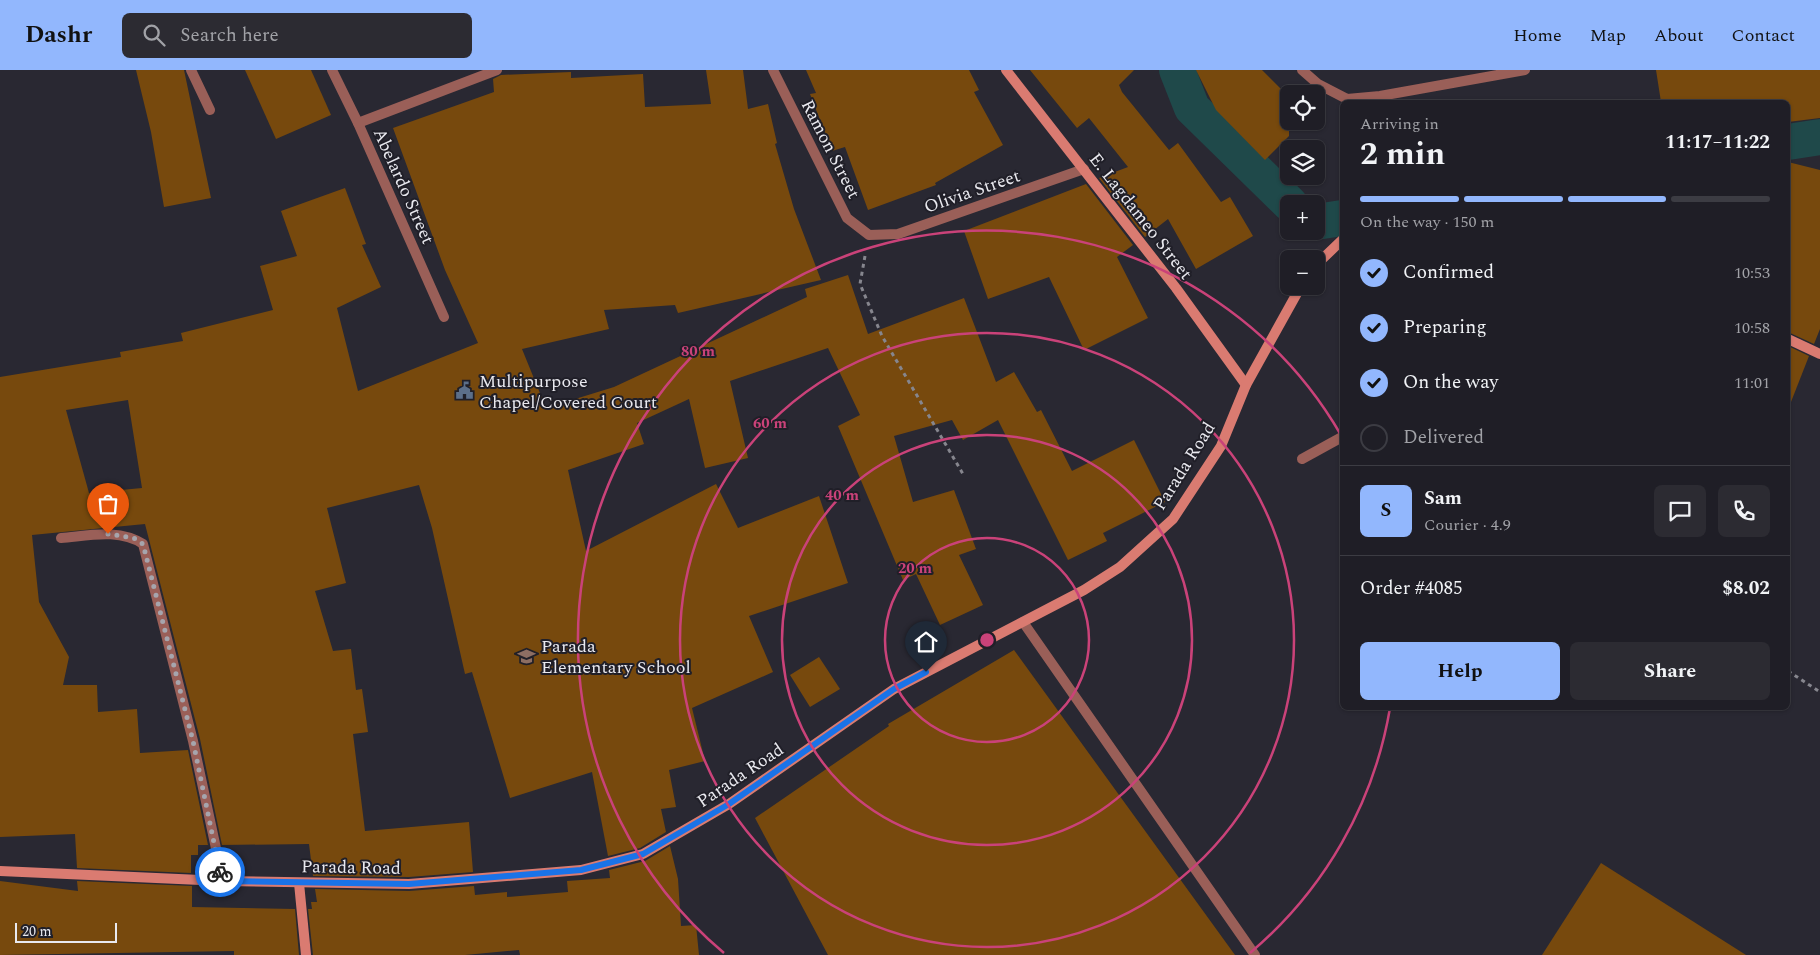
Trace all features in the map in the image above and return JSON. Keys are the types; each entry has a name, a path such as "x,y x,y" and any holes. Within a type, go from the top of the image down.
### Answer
{"street":[{"path":"191,70 210,110"},
{"name":"Abelardo Street","path":"332,70 358,123 444,317"},
{"path":"358,123 497,70"},
{"name":"Ramon Street","path":"773,70 847,218 869,235"},
{"name":"E. Lagdameo Street","path":"1006,70 1176,288 1246,385"},
{"path":"1302,70 1318,84 1347,99 1380,96 1525,70"},
{"name":"Olivia Street","path":"869,235 898,234 1084,169"},
{"path":"1325,256 1340,242"},
{"name":"Parada Road","path":"0,871 223,881 409,884 581,870 643,854 729,804 894,689 1084,590 1120,567 1173,520 1220,446 1246,385 1296,295"},
{"path":"1790,340 1820,354"},
{"path":"1302,459 1340,438"},
{"path":"61,538 108,534 134,538 143,544 193,741 223,881"},
{"path":"1023,622 1255,955"},
{"path":"299,883 306,955"}],"path":[{"path":"869,235 860,284 882,336 962,474"},
{"path":"1790,672 1820,692"}],"building":[{"path":"136,70 184,70 211,198 164,207 151,132"},
{"path":"245,70 311,70 331,115 276,139"},
{"path":"706,70 743,70 748,109 768,104 777,143 775,144 794,209 821,280 678,313 675,305 604,310 609,329 522,349 546,408 614,387 807,297 805,289 848,275 868,334 964,298 996,382 1014,372 1037,412 1041,410 1072,471 1134,440 1165,502 1103,533 1107,541 1068,560 998,420 963,440 952,420 894,436 913,502 954,490 976,549 959,555 983,605 940,625 916,574 903,580 838,426 860,415 828,348 730,381 748,458 705,468 689,399 637,423 644,444 568,470 586,551 716,484 738,528 819,496 848,583 749,616 773,672 692,708 705,761 669,770 676,807 661,809 666,832 640,848 608,856 592,772 510,798 472,672 465,674 432,528 419,485 327,508 346,583 315,591 333,651 351,649 356,690 362,689 368,732 353,734 365,831 469,822 473,872 409,877 313,876 309,844 222,845 200,739 145,524 32,535 39,602 69,657 63,685 97,685 98,712 137,709 140,753 188,750 208,845 198,845 198,855 191,855 191,873 77,868 75,834 0,837 0,377 121,357 120,352 183,341 181,333 273,310 260,266 297,256 281,211 345,188 366,244 362,245 381,287 337,308 358,391 478,343 445,270 393,128 494,92 493,79 501,75 571,72 571,78 643,74 645,107 711,104","holes":["128,400 142,488 89,493 66,410"]},
{"path":"806,70 969,70 979,90 974,92 1003,145 935,183 936,185 868,210 845,147 832,151 810,94 816,93"},
{"path":"1030,70 1134,70 1119,85 1122,92 1169,150 1178,143 1221,202 1230,197 1253,236 1196,269 1168,219 1145,237 1099,178 1128,167 1089,118 1077,128"},
{"path":"1196,70 1262,70 1280,88 1280,130 1289,130 1289,136 1285,140 1280,140 1280,145 1265,160 1216,110"},
{"path":"1656,70 1820,70 1820,118 1790,122 1790,100 1661,100"},
{"path":"1790,162 1820,170 1820,329 1814,344 1790,333"},
{"path":"1086,184 1133,245 1117,257 1148,318 1084,350 1049,277 988,299 964,231"},
{"path":"1790,347 1809,356 1790,404"},
{"path":"1014,650 1235,955 828,955 755,818 889,726 888,724"},
{"path":"819,657 840,689 810,707 790,675"},
{"path":"670,846 678,879 681,926 696,925 699,955 520,955 519,950 465,955 313,955 308,909 312,909 311,902 317,902 315,889 409,891 474,886 475,895 507,892 507,897 568,892 567,881 610,878 609,870 645,861"},
{"path":"1601,863 1746,955 1542,955"},
{"path":"0,881 78,891 77,881 192,886 192,907 295,909 299,955 234,955 234,951 0,955"}],"waterway":[{"path":"1177,70 1192,108 1281,195"},
{"path":"1790,142 1820,137"},
{"path":"1325,221 1340,218"}],"way so far":[{"path":"108,534 134,538 143,544 193,741 220,872"}],"place":[{"name":"Multipurpose Chapel/Covered Court","path":"465,391"},
{"name":"Parada Elementary School","path":"527,656"}],"route":[{"path":"220,872 223,881 409,884 581,870 643,854 729,804 894,689 926,672"}]}
